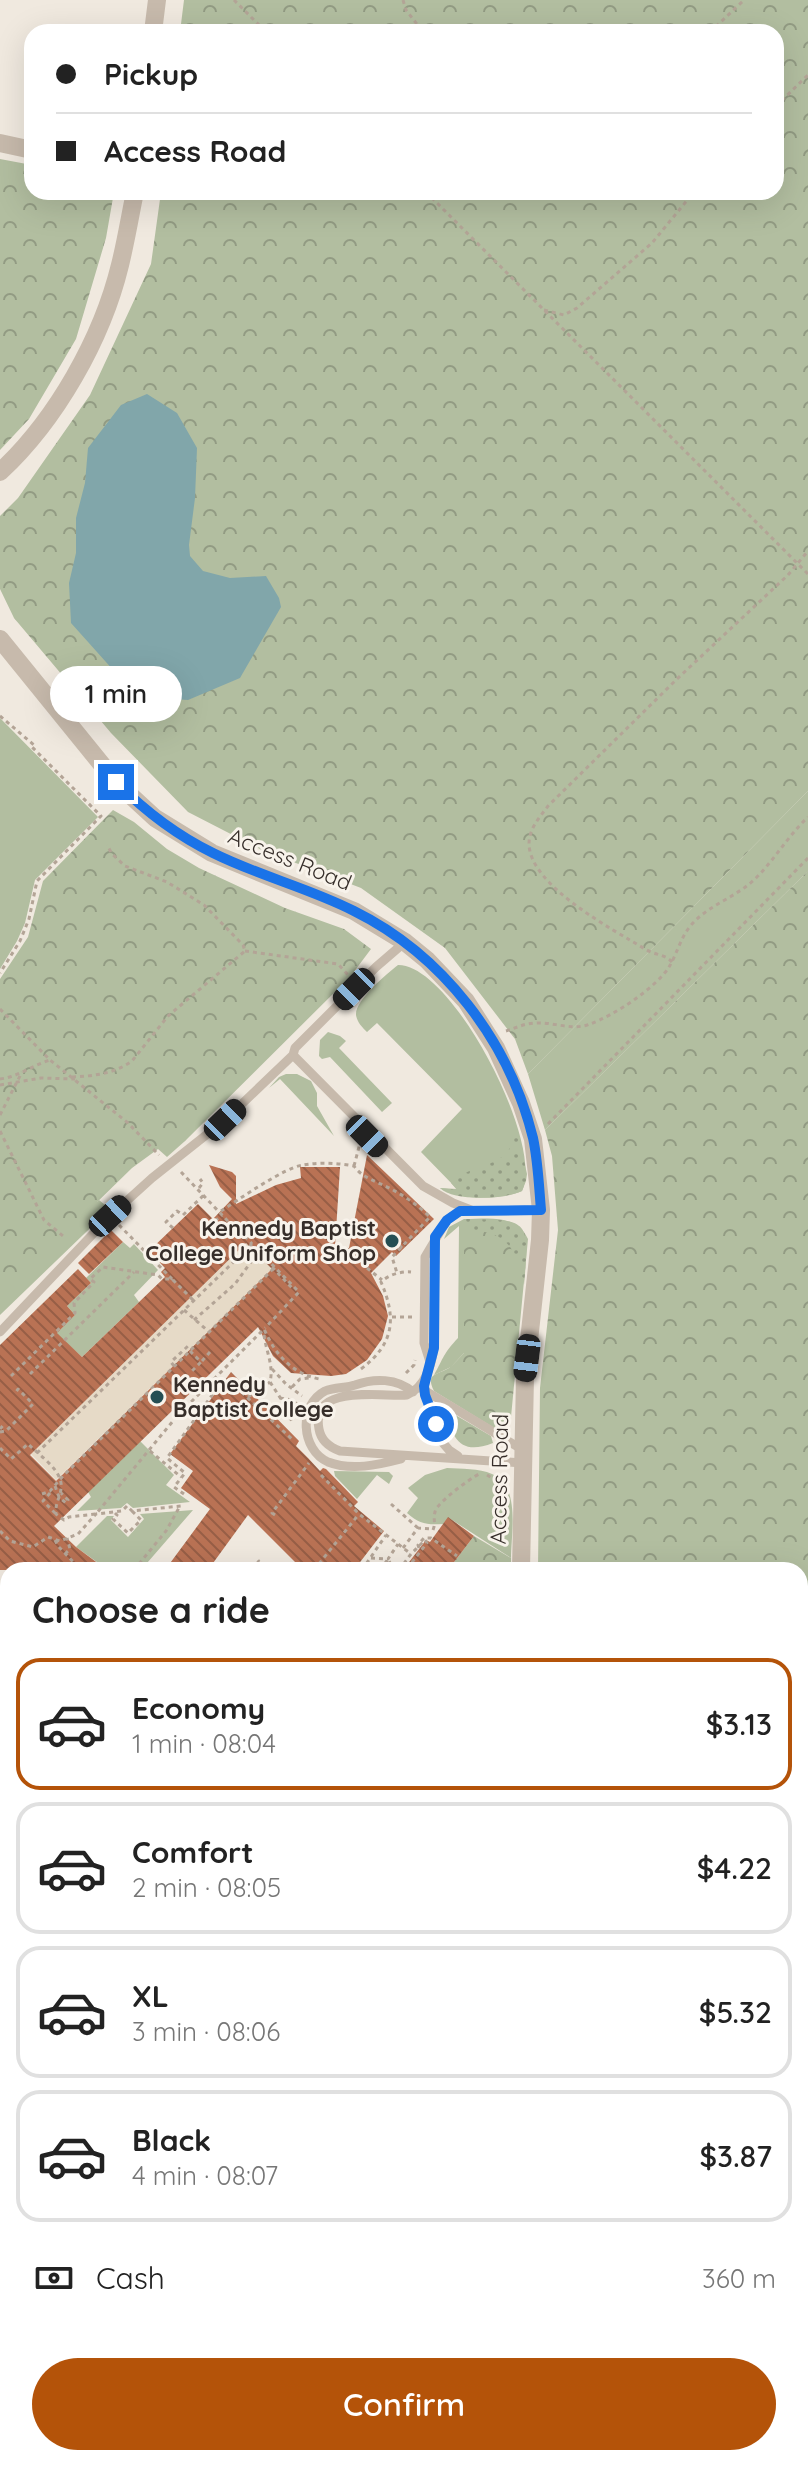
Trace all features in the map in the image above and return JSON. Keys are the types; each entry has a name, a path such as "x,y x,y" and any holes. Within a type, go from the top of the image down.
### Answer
{"street":[{"path":"154,24 157,0"},
{"path":"0,143 24,148"},
{"path":"0,472 44,422 74,378 109,300 120,267 133,200"},
{"name":"Access Road","path":"0,639 116,782 155,818 212,853 354,911 405,942 466,1001 496,1048 521,1103 533,1139 541,1210 525,1377 521,1562"}],"lane":[{"path":"0,1332 110,1216 225,1120 293,1055 295,1048 376,967 405,942"},
{"path":"293,1055 419,1182 471,1210"},
{"path":"465,1458 455,1455 443,1443 420,1387 431,1366 424,1343 425,1257 435,1237 451,1216 460,1211 541,1210"},
{"path":"360,1382 393,1382 420,1387 523,1457 407,1457 380,1465 334,1464 317,1454 309,1442 306,1425 313,1402 326,1391 360,1382"}],"path":[{"path":"234,0 258,24"},
{"path":"403,0 417,24"},
{"path":"718,24 744,0"},
{"path":"784,98 808,75"},
{"path":"434,200 808,574"},
{"path":"543,309 564,315 577,308 652,243 687,200"},
{"path":"672,962 668,957 648,952 558,893 538,871 532,859 530,835 535,822 548,806 808,551"},
{"path":"0,716 34,745 32,747 101,816 37,881 29,919 20,941 0,973"},
{"path":"507,1042 502,1031 526,1024 574,1027 590,1024 639,997 672,962 688,927 706,910 732,897 756,878 808,817"},
{"path":"107,845 125,866 167,882 204,905 243,945 245,951"},
{"path":"541,1131 808,858"},
{"path":"0,1085 41,1078 95,1076 124,1067 168,1016 245,951 338,964"},
{"path":"0,1009 50,1060 128,1123 170,1164"},
{"path":"0,1079 50,1060"},
{"path":"0,1115 22,1072"},
{"path":"0,1131 44,1220 63,1236"},
{"path":"354,1166 362,1140"},
{"path":"215,1221 221,1213 258,1187 297,1167 328,1162 354,1166 359,1173 416,1204 430,1217 392,1257 397,1273 382,1280"},
{"path":"181,1172 269,1260 274,1270 294,1290"},
{"path":"198,1189 203,1183 200,1179"},
{"path":"173,1228 166,1222 177,1211 183,1215 204,1195"},
{"path":"110,1216 193,1300"},
{"path":"0,1531 11,1543 33,1547 48,1537 60,1541 78,1534 178,1415 299,1292 246,1236"},
{"path":"394,1240 402,1248"},
{"path":"37,1453 252,1244"},
{"path":"194,1320 235,1284 259,1251"},
{"path":"11,1376 75,1313 73,1302 94,1282 90,1279 103,1267 158,1275 162,1279 173,1278"},
{"path":"357,1372 373,1359 387,1340 391,1317 382,1280 367,1268"},
{"path":"274,1270 299,1294 288,1308"},
{"path":"42,1494 50,1491 174,1363 274,1270"},
{"path":"30,1374 134,1272"},
{"path":"184,1310 208,1331"},
{"path":"391,1317 417,1316"},
{"path":"264,1329 280,1356 313,1378"},
{"path":"264,1329 272,1369 270,1382 285,1407"},
{"path":"174,1363 188,1346 201,1362"},
{"path":"191,1372 210,1352"},
{"path":"272,1369 296,1392"},
{"path":"291,1388 300,1379 328,1379"},
{"path":"248,1397 270,1382"},
{"path":"184,1494 174,1487 185,1473 167,1458 220,1384 237,1388 298,1445"},
{"path":"5,1423 0,1430 6,1431 33,1404 18,1389 16,1392"},
{"path":"210,1397 215,1400"},
{"path":"280,1398 291,1400"},
{"path":"183,1433 188,1438"},
{"path":"11,1459 28,1444 58,1474 61,1482 60,1495 55,1504 56,1514"},
{"path":"0,1448 16,1465"},
{"path":"150,1451 181,1477"},
{"path":"275,1515 272,1513 314,1457 313,1467"},
{"path":"47,1470 50,1466"},
{"path":"320,1474 371,1525 411,1554"},
{"path":"431,1538 436,1529 437,1506 476,1475 493,1477 507,1500"},
{"path":"61,1482 43,1501 64,1520 69,1517 122,1511 127,1506 141,1520 128,1533 113,1519 117,1515 115,1512"},
{"path":"55,1486 65,1500"},
{"path":"331,1494 335,1490"},
{"path":"391,1504 418,1528 436,1529"},
{"path":"132,1511 180,1506 166,1531 141,1562"},
{"path":"320,1562 359,1514"},
{"path":"403,1548 418,1528"},
{"path":"368,1562 386,1535"},
{"path":"65,1554 70,1549 67,1538"},
{"path":"411,1562 424,1538 431,1538 457,1556"},
{"path":"55,1540 73,1562"},
{"path":"404,1562 426,1542"},
{"path":"386,1562 398,1544"},
{"path":"371,1558 388,1559"}],"green space":[{"path":"184,0 808,0 808,791 528,1074 515,1039 445,948 361,888 262,850 188,812 111,733 14,618 0,589 0,516 18,498 90,395 151,264 160,200 784,200 784,24 181,24"},
{"path":"0,159 24,164 24,200 113,200 106,238 76,339 29,419 0,450"},
{"path":"0,718 98,817 35,880 25,923 0,969"},
{"path":"808,791 808,871 545,1130 528,1074"},
{"path":"113,810 199,868 285,908 344,929 371,949 350,977 185,1141 167,1157 158,1149 132,1168 0,1297 0,979 28,937 43,881"},
{"path":"808,871 808,1562 538,1562 540,1388 558,1230 552,1156 545,1130"},
{"path":"398,965 420,972 443,993 489,1060 520,1136 525,1168 522,1191 480,1198 458,1195 440,1188 457,1189 421,1152 462,1109 377,1023 367,1032 356,1015 366,995"},
{"path":"328,1032 346,1041 339,1048 392,1103 382,1112 330,1057 322,1059 319,1056 320,1040"},
{"path":"286,1074 297,1074 311,1081 317,1093 317,1106 334,1136 280,1079 269,1088"},
{"path":"517,1129 527,1174 522,1191 480,1198 456,1196 440,1188 457,1190 451,1183 457,1177 502,1157 511,1147"},
{"path":"0,1141 110,1209 0,1315"},
{"path":"464,1219 464,1353 451,1367 434,1375 446,1352 458,1338 459,1226 444,1239 449,1227"},
{"path":"464,1219 509,1221 528,1239 511,1417 504,1434 434,1391 431,1381 434,1375 449,1368 464,1353"},
{"path":"464,1219 502,1220 521,1227 526,1247 524,1285 517,1260 507,1243 490,1233 464,1229"},
{"path":"123,1242 130,1248 134,1244 158,1270 134,1295 139,1302 82,1357 70,1346 10,1379 75,1315 67,1306 91,1283 86,1278"},
{"path":"447,1410 491,1436 493,1443 465,1446 451,1430"},
{"path":"140,1441 174,1475 166,1485 190,1502 133,1508 127,1503 121,1508 77,1511 91,1497 88,1492"},
{"path":"447,1468 481,1471 501,1480 511,1499 511,1558 449,1518 443,1524 428,1524 415,1520 407,1513 418,1498 408,1488 425,1475"},
{"path":"334,1471 389,1472 393,1476 389,1484 377,1475 357,1499 335,1476"},
{"path":"193,1510 148,1562 97,1562 76,1547 107,1516 114,1516 111,1520 128,1537 144,1519 140,1514"},
{"path":"474,1536 511,1558 511,1562 454,1562"}],"shaded area":[{"path":"246,1243 272,1269 56,1480 31,1454"}],"water":[{"path":"147,394 177,413 197,448 190,556 203,571 230,578 266,576 281,607 240,678 188,700 143,697 123,681 71,623 69,583 76,553 76,518 85,483 88,448 121,405"}],"building":[{"path":"367,1155 434,1219 396,1256 392,1252 371,1273 383,1296 388,1316 382,1339 367,1360 346,1374 291,1373 273,1356 258,1327 54,1526 96,1562 0,1562 0,1345 78,1269 91,1283 67,1306 75,1315 57,1333 82,1357 165,1277 161,1272 165,1268 149,1251 198,1204 213,1219 232,1199 220,1187 209,1165 236,1176 236,1204 276,1185 301,1178 300,1167 340,1167 335,1247 349,1248","holes":["246,1243 272,1269 56,1481 30,1455"]},
{"path":"111,1230 123,1242 89,1274 78,1263"},
{"path":"231,1372 299,1441 296,1446 320,1471 326,1469 358,1502 354,1506 384,1531 360,1562 295,1562 248,1515 214,1562 171,1562 210,1509 181,1488 193,1471 170,1454"},
{"path":"448,1517 474,1536 454,1562 409,1562 426,1540 430,1542"}],"place":[{"name":"Kennedy Baptist College Uniform Shop","path":"392,1241"},
{"name":"Kennedy Baptist College","path":"157,1397"}],"route":[{"path":"116,782 155,818 190,841 212,853 354,911 405,942 466,1001 496,1048 521,1103 533,1139 541,1210 460,1211 447,1220 435,1237 434,1348 424,1386 436,1424"}]}
